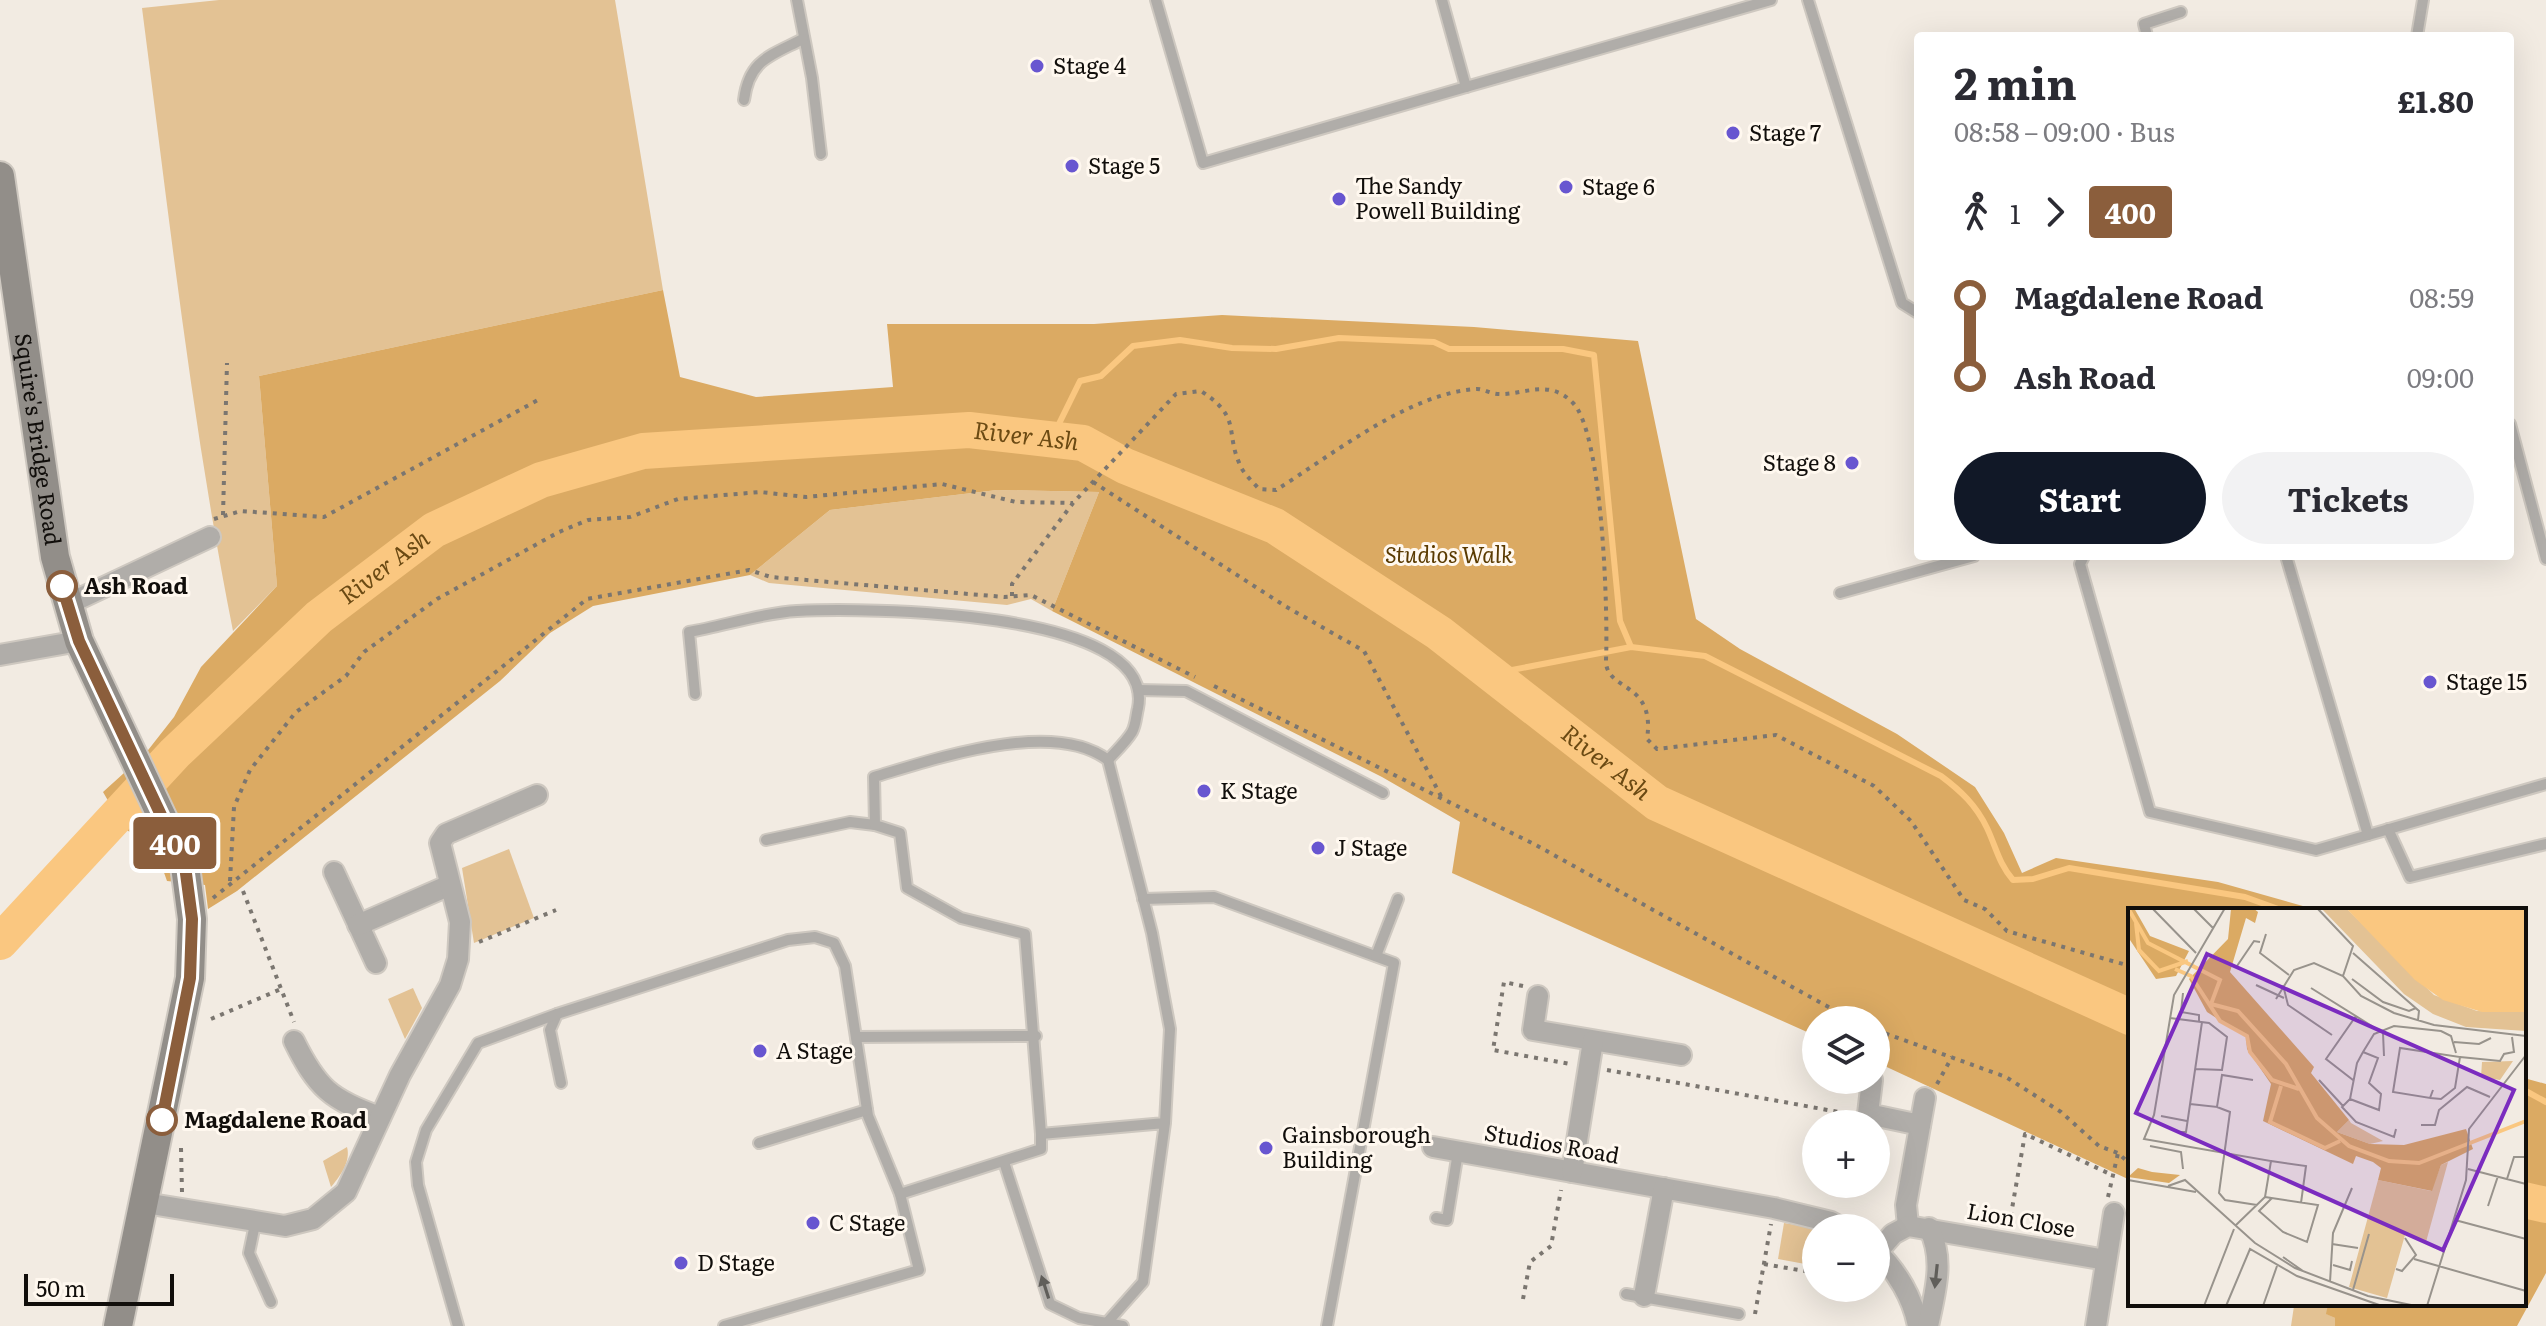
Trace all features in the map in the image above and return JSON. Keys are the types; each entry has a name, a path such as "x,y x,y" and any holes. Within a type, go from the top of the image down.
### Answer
{"street":[{"name":"Squire's Bridge Road","path":"0,176 4,244 55,557 66,605 119,729 185,866 192,919 190,978 118,1326"},
{"path":"66,605 210,537"},
{"path":"0,655 79,641"},
{"path":"145,1203 255,1224 297,1224 313,1219 336,1204 357,1174 380,1117 450,985 459,951 460,922 441,849 442,838 537,795"},
{"path":"334,872 376,963"},
{"path":"358,925 450,885"},
{"path":"1538,996 1533,1030 1681,1055"},
{"path":"1568,1171 1593,1041"},
{"path":"295,1044 313,1078 327,1092 344,1104 380,1117"},
{"path":"1870,1094 1868,1114 1920,1125"},
{"path":"1925,1098 1906,1205 1918,1227 1938,1246 1938,1275 1928,1326"},
{"name":"Studios Road","path":"1433,1147 1802,1215"},
{"path":"1635,1295 1664,1188"},
{"path":"2096,1326 2114,1213"},
{"path":"1890,1237 1918,1227"},
{"name":"Lion Close","path":"1918,1227 2106,1260"},
{"path":"1890,1266 1914,1306 1918,1326"}],"lane":[{"path":"797,0 812,78 821,154"},
{"path":"1156,0 1203,163 1771,0"},
{"path":"1442,0 1466,87"},
{"path":"1808,0 1902,303 1914,310"},
{"path":"2418,32 2423,0"},
{"path":"2146,32 2144,24 2181,12"},
{"path":"744,100 747,78 763,59 803,39"},
{"path":"2514,439 2546,559"},
{"path":"1840,593 1960,560"},
{"path":"2082,560 2080,564 2150,812 2316,850 2546,784"},
{"path":"2287,560 2368,835"},
{"path":"695,694 689,632 793,612 837,611 999,620 1083,640 1109,653 1134,678 1138,690 1133,730 1108,760"},
{"path":"1138,690 1186,691 1383,793"},
{"path":"875,825 874,777 948,755 1008,743 1072,744 1093,748 1108,760 1143,899 1170,1029 1165,1123 1143,1282 1105,1325"},
{"path":"766,840 850,822 875,825 900,833 907,888 961,918 1025,934 1036,1036 1041,1149 900,1194"},
{"path":"2388,829 2410,877 2546,844"},
{"path":"1143,899 1214,897 1394,963 1327,1326"},
{"path":"1376,956 1398,899"},
{"path":"458,1326 418,1185 416,1162 426,1130 478,1043 557,1014 788,940 815,937 834,943 845,966 867,1110 900,1194 919,1270 724,1326"},
{"path":"557,1014 550,1030 561,1083"},
{"path":"856,1037 1036,1036"},
{"path":"759,1143 867,1110"},
{"path":"1041,1134 1165,1123"},
{"path":"1436,1218 1447,1220 1458,1152"},
{"path":"1004,1162 1050,1304 1079,1318 1123,1326"},
{"path":"255,1224 249,1253 271,1302"},
{"path":"1635,1295 1739,1314"}],"path":[{"path":"223,515 227,363"},
{"path":"1012,596 1012,584 1073,503 1176,394 1201,391 1219,402 1230,418 1242,469 1259,489 1276,490 1391,418 1447,393 1479,389 1499,394 1522,389 1557,391 1575,404 1596,476 1608,637 1606,665 1613,678 1642,700 1650,717 1647,739 1657,749 1776,735 1874,786 1911,821 1964,900 1985,909 2007,931 2128,965"},
{"path":"210,537 207,523 241,511 324,517 538,400"},
{"path":"1093,482 1285,606 1364,651 1442,800"},
{"path":"230,881 234,807 250,770 296,712 346,676 364,652 437,599 559,532 588,520 630,517 678,499 760,492 806,497 942,484 1016,502 1073,503"},
{"path":"243,891 300,1038 295,1044"},
{"path":"459,951 556,910"},
{"path":"211,1019 281,989"},
{"path":"1890,1035 2006,1077 2061,1112 2099,1146 2118,1153 2128,1162"},
{"path":"1925,1098 1936,1087 1952,1057"},
{"path":"2006,1242 2025,1134 2112,1175"},
{"path":"181,1142 182,1210"},
{"path":"2114,1213 2115,1205 2107,1203 2118,1153"},
{"path":"1523,1299 1530,1262 1551,1246 1568,1171"},
{"path":"1739,1314 1754,1320 1774,1208"},
{"path":"1764,1264 1802,1271"}],"shaded area":[{"path":"219,0 615,0 663,290 259,376 277,586 233,631 193,398 142,8"},
{"path":"997,490 1099,492 1052,611 1031,599 1007,605 769,583 750,575 830,510"},
{"path":"509,849 534,918 474,943 462,868"},
{"path":"413,988 422,1008 405,1039 388,999"},
{"path":"347,1147 346,1163 331,1187 323,1161"},
{"path":"1784,1223 1802,1226 1802,1263 1778,1259"},
{"path":"2294,1306 2328,1306 2327,1314 2335,1318 2335,1326 2291,1326"}],"green space":[{"name":"Studios Walk","path":"663,290 680,377 756,397 893,387 887,324 1094,324 1222,315 1474,327 1638,341 1696,619 1740,649 1897,734 1975,787 2004,833 2022,873 2056,858 2218,882 2310,908 2128,908 2128,1179 1890,1069 1890,1006 1802,1006 1802,1030 1452,873 1460,822 1382,777 1052,611 1099,492 997,490 830,510 750,575 593,606 550,633 500,681 237,891 208,909 205,885 167,881 156,850 124,828 103,792 145,754 174,717 201,667 277,586 259,376"},
{"path":"2526,1079 2546,1084 2546,1273 2517,1326 2335,1326 2335,1318 2326,1314 2328,1306 2526,1306"}],"waterway":[{"path":"1051,440 1080,381 1101,376 1133,346 1180,340 1232,348 1276,349 1339,338 1434,342 1449,349 1563,349 1594,355 1620,621 1631,647"},
{"name":"River Ash","path":"0,942 175,753 319,617 434,530 541,480 643,451 969,430 1083,443 1125,466 1275,526 1439,633 1657,803 2128,1016"},
{"path":"1491,674 1631,647 1705,656 1941,776 1978,812 2001,862 2013,880 2033,879 2069,868 2245,897 2275,908"},
{"path":"2526,1091 2546,1102"},
{"name":"River Ash","path":"2526,1200 2546,1205"}],"bus line":[{"name":"400","path":"62,586 79,641 185,866 192,919 190,978 162,1120"}],"place":[{"name":"Stage 4","path":"1037,66"},
{"name":"Stage 7","path":"1733,133"},
{"name":"Stage 5","path":"1072,166"},
{"name":"Stage 6","path":"1566,187"},
{"name":"The Sandy Powell Building","path":"1339,199"},
{"name":"Stage 8","path":"1852,463"},
{"name":"Ash Road","path":"62,586"},
{"name":"Stage 15","path":"2430,682"},
{"name":"K Stage","path":"1204,791"},
{"name":"J Stage","path":"1318,848"},
{"name":"A Stage","path":"760,1051"},
{"name":"Magdalene Road","path":"162,1120"},
{"name":"Gainsborough Building","path":"1266,1148"},
{"name":"C Stage","path":"813,1223"},
{"name":"D Stage","path":"681,1263"}]}
